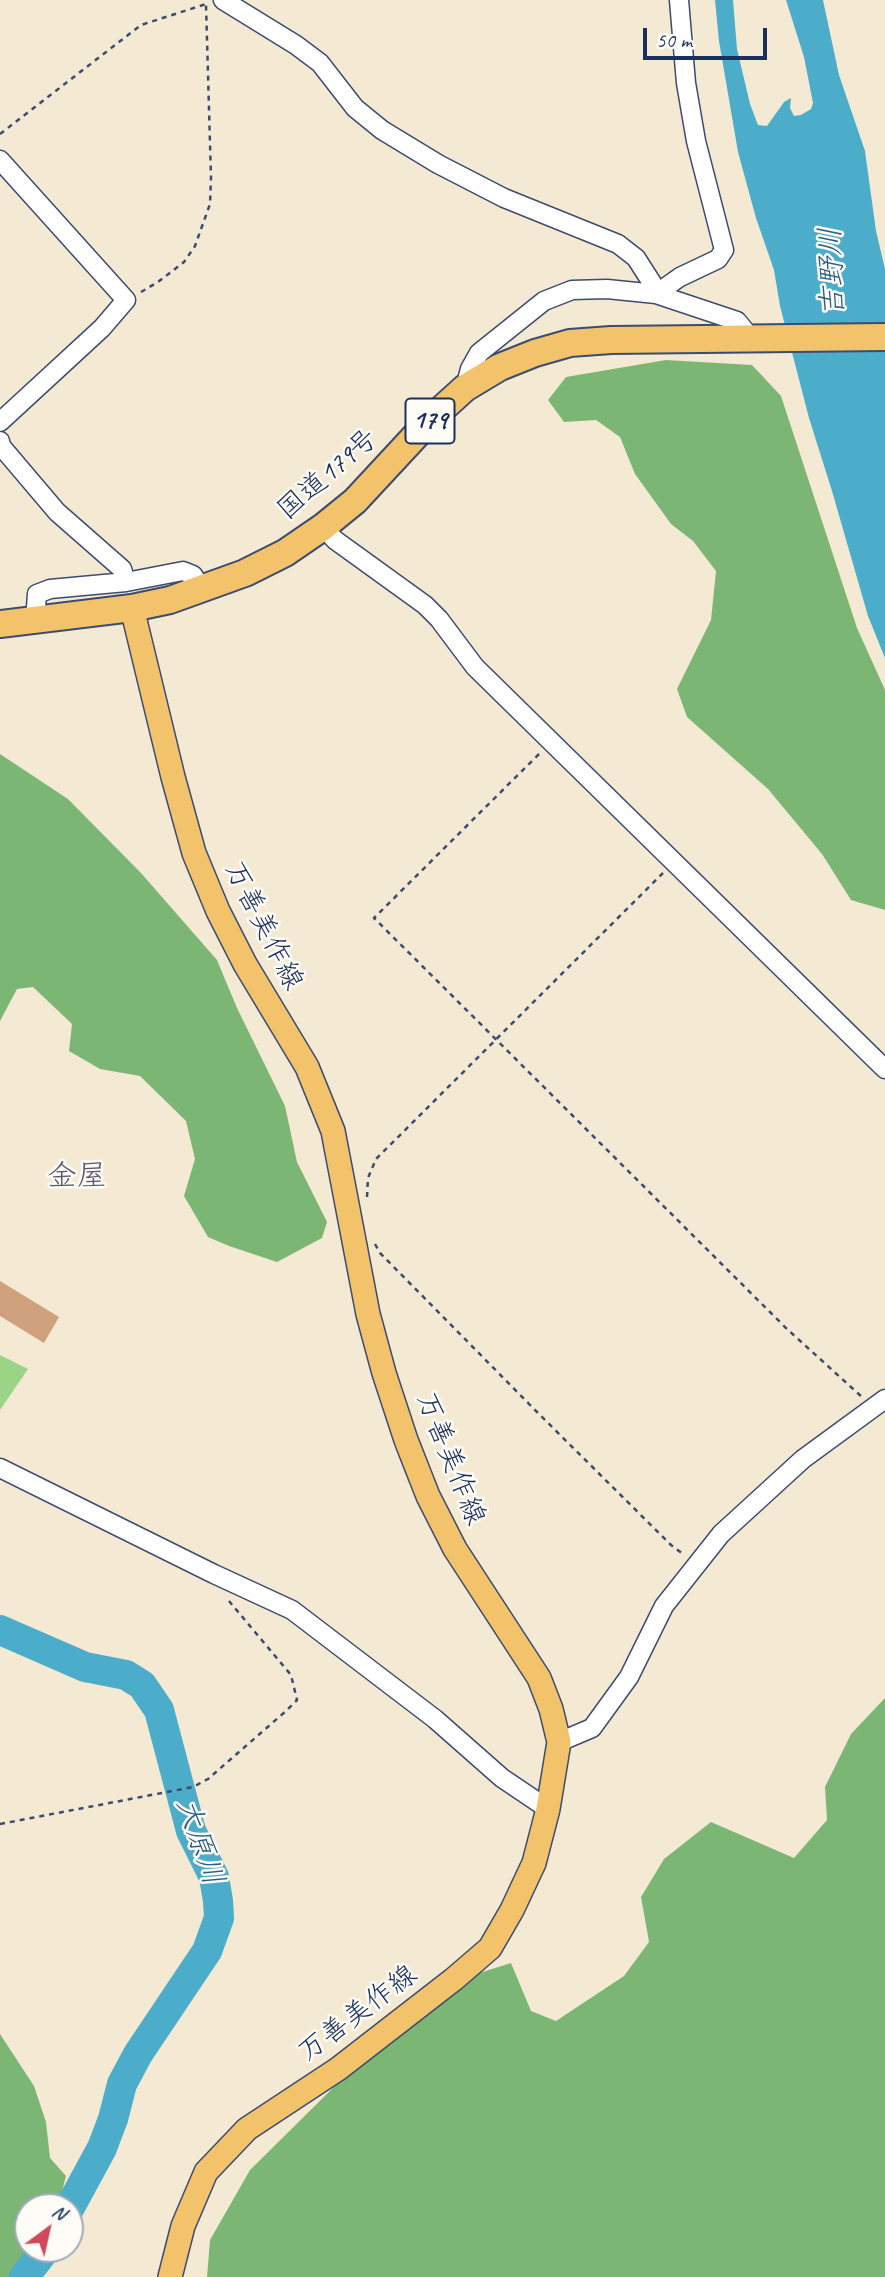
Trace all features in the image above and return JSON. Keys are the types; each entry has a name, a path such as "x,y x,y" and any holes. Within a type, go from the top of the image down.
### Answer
{"highway":[{"name":"国道179号","path":"0,624 132,608 170,600 245,573 285,553 355,501 433,417 465,388 500,367 535,353 570,343 611,340 885,337"}],"main road":[{"name":"万善美作線","path":"132,608 194,853 218,911 245,964 307,1067 333,1131 368,1314 406,1440 428,1496 455,1549 539,1678 551,1709 559,1742 548,1809 534,1863 490,1948 338,2069 247,2129 206,2172 183,2226 170,2277"}],"street":[{"path":"656,294 680,276 718,259 724,250 694,129 686,83 678,0"},
{"path":"214,2 296,45 320,63 355,108 382,130 438,164 504,198 618,244 636,258 652,282 656,294"},
{"path":"0,160 126,300 102,328 0,422"},
{"path":"465,388 470,369 479,353 544,301 572,290 607,289 656,294 737,321 759,337"},
{"path":"0,441 1,446 57,512 122,569 126,582"},
{"path":"323,527 335,540 425,604 475,667 676,861 885,1069"},
{"path":"35,621 37,594 50,589 126,582 183,571 193,575 202,589"},
{"path":"559,1742 592,1728 629,1677 664,1606 722,1534 803,1459 880,1404"},
{"path":"0,1468 292,1610 435,1719 502,1778 548,1809"}],"path":[{"path":"209,0 214,2"},
{"path":"0,134 141,24 214,2"},
{"path":"126,300 158,282 184,262 195,246 210,204 214,2"},
{"path":"552,741 374,918 787,1329 846,1385 880,1404"},
{"path":"368,1208 368,1178 376,1159 676,861"},
{"path":"371,1236 380,1253 537,1412 671,1545 696,1564"},
{"path":"0,1824 193,1787 208,1779 298,1700 291,1675 215,1583 214,1574"}],"green space":[{"path":"666,360 752,365 781,396 857,628 885,690 885,910 851,900 822,854 768,789 687,717 677,689 711,620 716,571 693,541 671,524 635,474 620,437 596,420 564,422 548,400 566,377"},
{"path":"0,754 68,799 141,873 217,960 237,1008 285,1106 297,1162 327,1222 322,1238 277,1262 208,1237 184,1196 195,1159 186,1121 140,1076 100,1069 69,1051 72,1024 33,987 17,989 0,1021"},
{"path":"0,1355 28,1369 0,1410"},
{"path":"885,1698 885,2277 207,2277 210,2240 250,2170 341,2080 476,1974 511,1963 531,2011 556,2021 624,1976 649,1942 641,1897 664,1859 711,1822 794,1858 827,1820 825,1787 851,1734"},
{"path":"0,2034 34,2086 46,2122 50,2158 66,2176 62,2193 14,2193 14,2263 20,2263 10,2277 0,2277"}],"water":[{"name":"吉野川","path":"715,0 733,0 737,49 750,104 758,125 767,126 784,102 791,98 790,108 794,116 811,109 813,103 804,57 786,0 823,0 839,75 865,151 876,231 885,269 885,658 868,616 809,418 780,306 774,270 738,152 719,41"}],"building":[{"path":"0,1281 59,1317 44,1343 0,1316"}],"waterway":[{"name":"大原川","path":"0,1630 85,1667 126,1675 142,1685 159,1710 191,1831 214,1877 218,1901 219,1918 207,1951 138,2054 122,2084 102,2148 78,2193"},
{"name":"大原川","path":"24,2277 35,2263"}],"district":[{"name":"金屋","path":"77,1177"}]}
